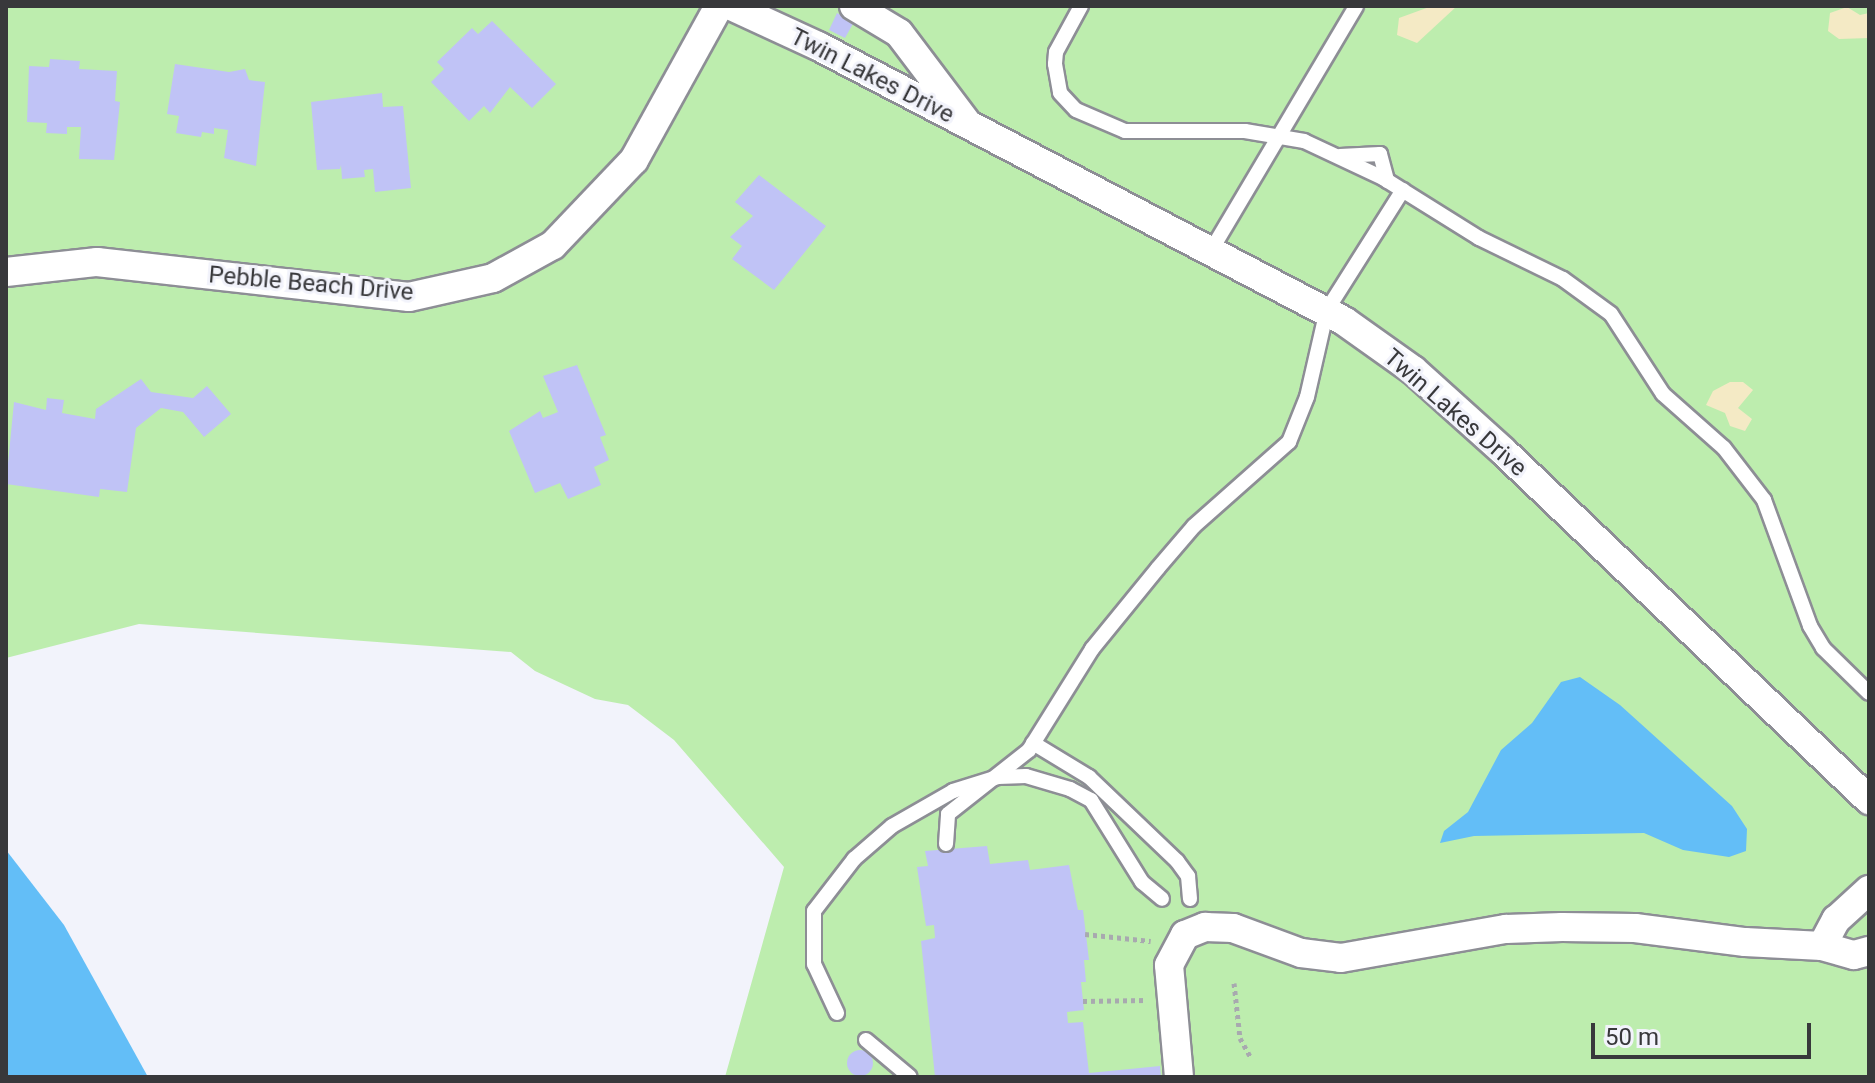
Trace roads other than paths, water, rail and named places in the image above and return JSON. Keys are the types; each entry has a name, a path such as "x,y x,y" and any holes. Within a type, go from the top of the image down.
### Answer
{"street":[{"name":"Pebble Beach Drive","path":"6,272 97,262 409,297 493,278 553,245 634,160 719,6"},
{"name":"Twin Lakes Drive","path":"731,6 1327,310 1413,370 1503,451 1869,800"},
{"name":"Twin Lakes Drive","path":"854,6 899,33 969,127"},
{"path":"1822,946 1836,920 1869,890"},
{"path":"1179,1077 1169,965 1185,935 1205,927 1233,928 1301,953 1341,958 1506,929 1562,927 1635,928 1822,946 1854,955 1869,951"}],"lane":[{"path":"1081,6 1056,52 1055,64 1060,93 1076,110 1125,131 1282,133 1340,156 1387,181 1479,238 1563,279 1611,314 1663,394 1724,448 1764,500 1810,626 1823,648 1869,693"},
{"path":"1212,249 1356,6"},
{"path":"946,844 948,814 998,777 1033,743 1092,649 1194,526 1289,442 1307,397 1327,310 1403,190"},
{"path":"1033,743 1089,777 1177,861 1188,876 1190,899"},
{"path":"837,1013 810,936 814,911 854,859 892,826 941,798 998,777 1040,778 1091,800 1142,882 1162,899"},
{"path":"866,1040 910,1077"}],"water":[{"path":"1580,677 1620,705 1732,806 1747,829 1746,851 1729,857 1683,850 1644,833 1474,836 1440,843 1444,831 1468,812 1501,750 1532,723 1561,682"},
{"path":"6,850 64,925 148,1077 6,1077"}]}
